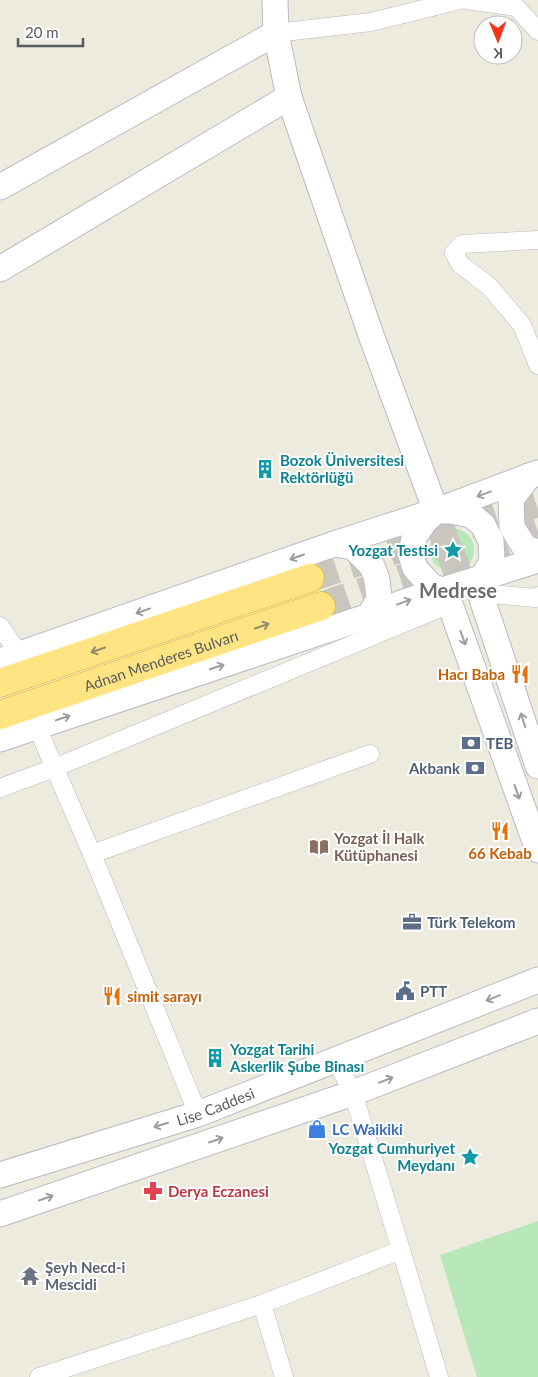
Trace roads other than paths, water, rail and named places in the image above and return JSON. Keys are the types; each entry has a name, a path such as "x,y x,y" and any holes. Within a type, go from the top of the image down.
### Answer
{"highway":[{"name":"Adnan Menderes Bulvarı","path":"0,683 310,578"},
{"name":"Adnan Menderes Bulvarı","path":"0,715 321,606"}],"street":[{"path":"275,0 276,34 288,97 371,335 436,511"},
{"path":"0,187 276,34 371,22 460,0"},
{"path":"467,0 516,7 538,31"},
{"path":"0,269 288,97"},
{"path":"538,240 462,244 454,253 460,264 490,287 522,325 538,365"},
{"path":"0,626 9,658 334,544 436,511 534,475"},
{"path":"534,475 511,499 512,527 524,548 538,552"},
{"path":"538,766 482,585 492,560 492,541 483,525 471,516 450,511 436,511 425,521 414,537 411,555 415,568 430,586 445,597 538,850"},
{"path":"334,544 353,547 372,566 377,579 379,599 369,616"},
{"path":"0,788 54,768 445,597 482,585 538,560"},
{"path":"482,585 534,598 538,596"},
{"path":"0,739 369,616 401,603 445,597"},
{"path":"37,727 92,854 198,1114"},
{"path":"92,854 370,754"},
{"name":"Lise Caddesi","path":"0,1175 198,1114 538,980"},
{"path":"0,1214 353,1094 538,1021"},
{"path":"336,1060 353,1094 439,1377"},
{"path":"38,1377 262,1304 401,1250"},
{"path":"262,1304 284,1377"}],"tunnel":[{"path":"310,578 538,503"},
{"path":"321,606 538,532"}],"place":[{"name":"Bozok Üniversitesi Rektörlüğü","path":"265,469"},
{"name":"Yozgat Testisi","path":"453,550"},
{"name":"Hacı Baba","path":"520,674"},
{"name":"TEB","path":"471,743"},
{"name":"Akbank","path":"475,768"},
{"name":"66 Kebab","path":"500,831"},
{"name":"Yozgat İl Halk Kütüphanesi","path":"319,847"},
{"name":"Türk Telekom","path":"412,922"},
{"name":"PTT","path":"405,991"},
{"name":"simit sarayı","path":"112,996"},
{"name":"Yozgat Tarihi Askerlik Şube Binası","path":"215,1058"},
{"name":"LC Waikiki","path":"317,1129"},
{"name":"Yozgat Cumhuriyet Meydanı","path":"470,1157"},
{"name":"Derya Eczanesi","path":"153,1191"},
{"name":"Şeyh Necd-i Mescidi","path":"30,1276"}],"district":[{"name":"Medrese","path":"458,590"}]}
